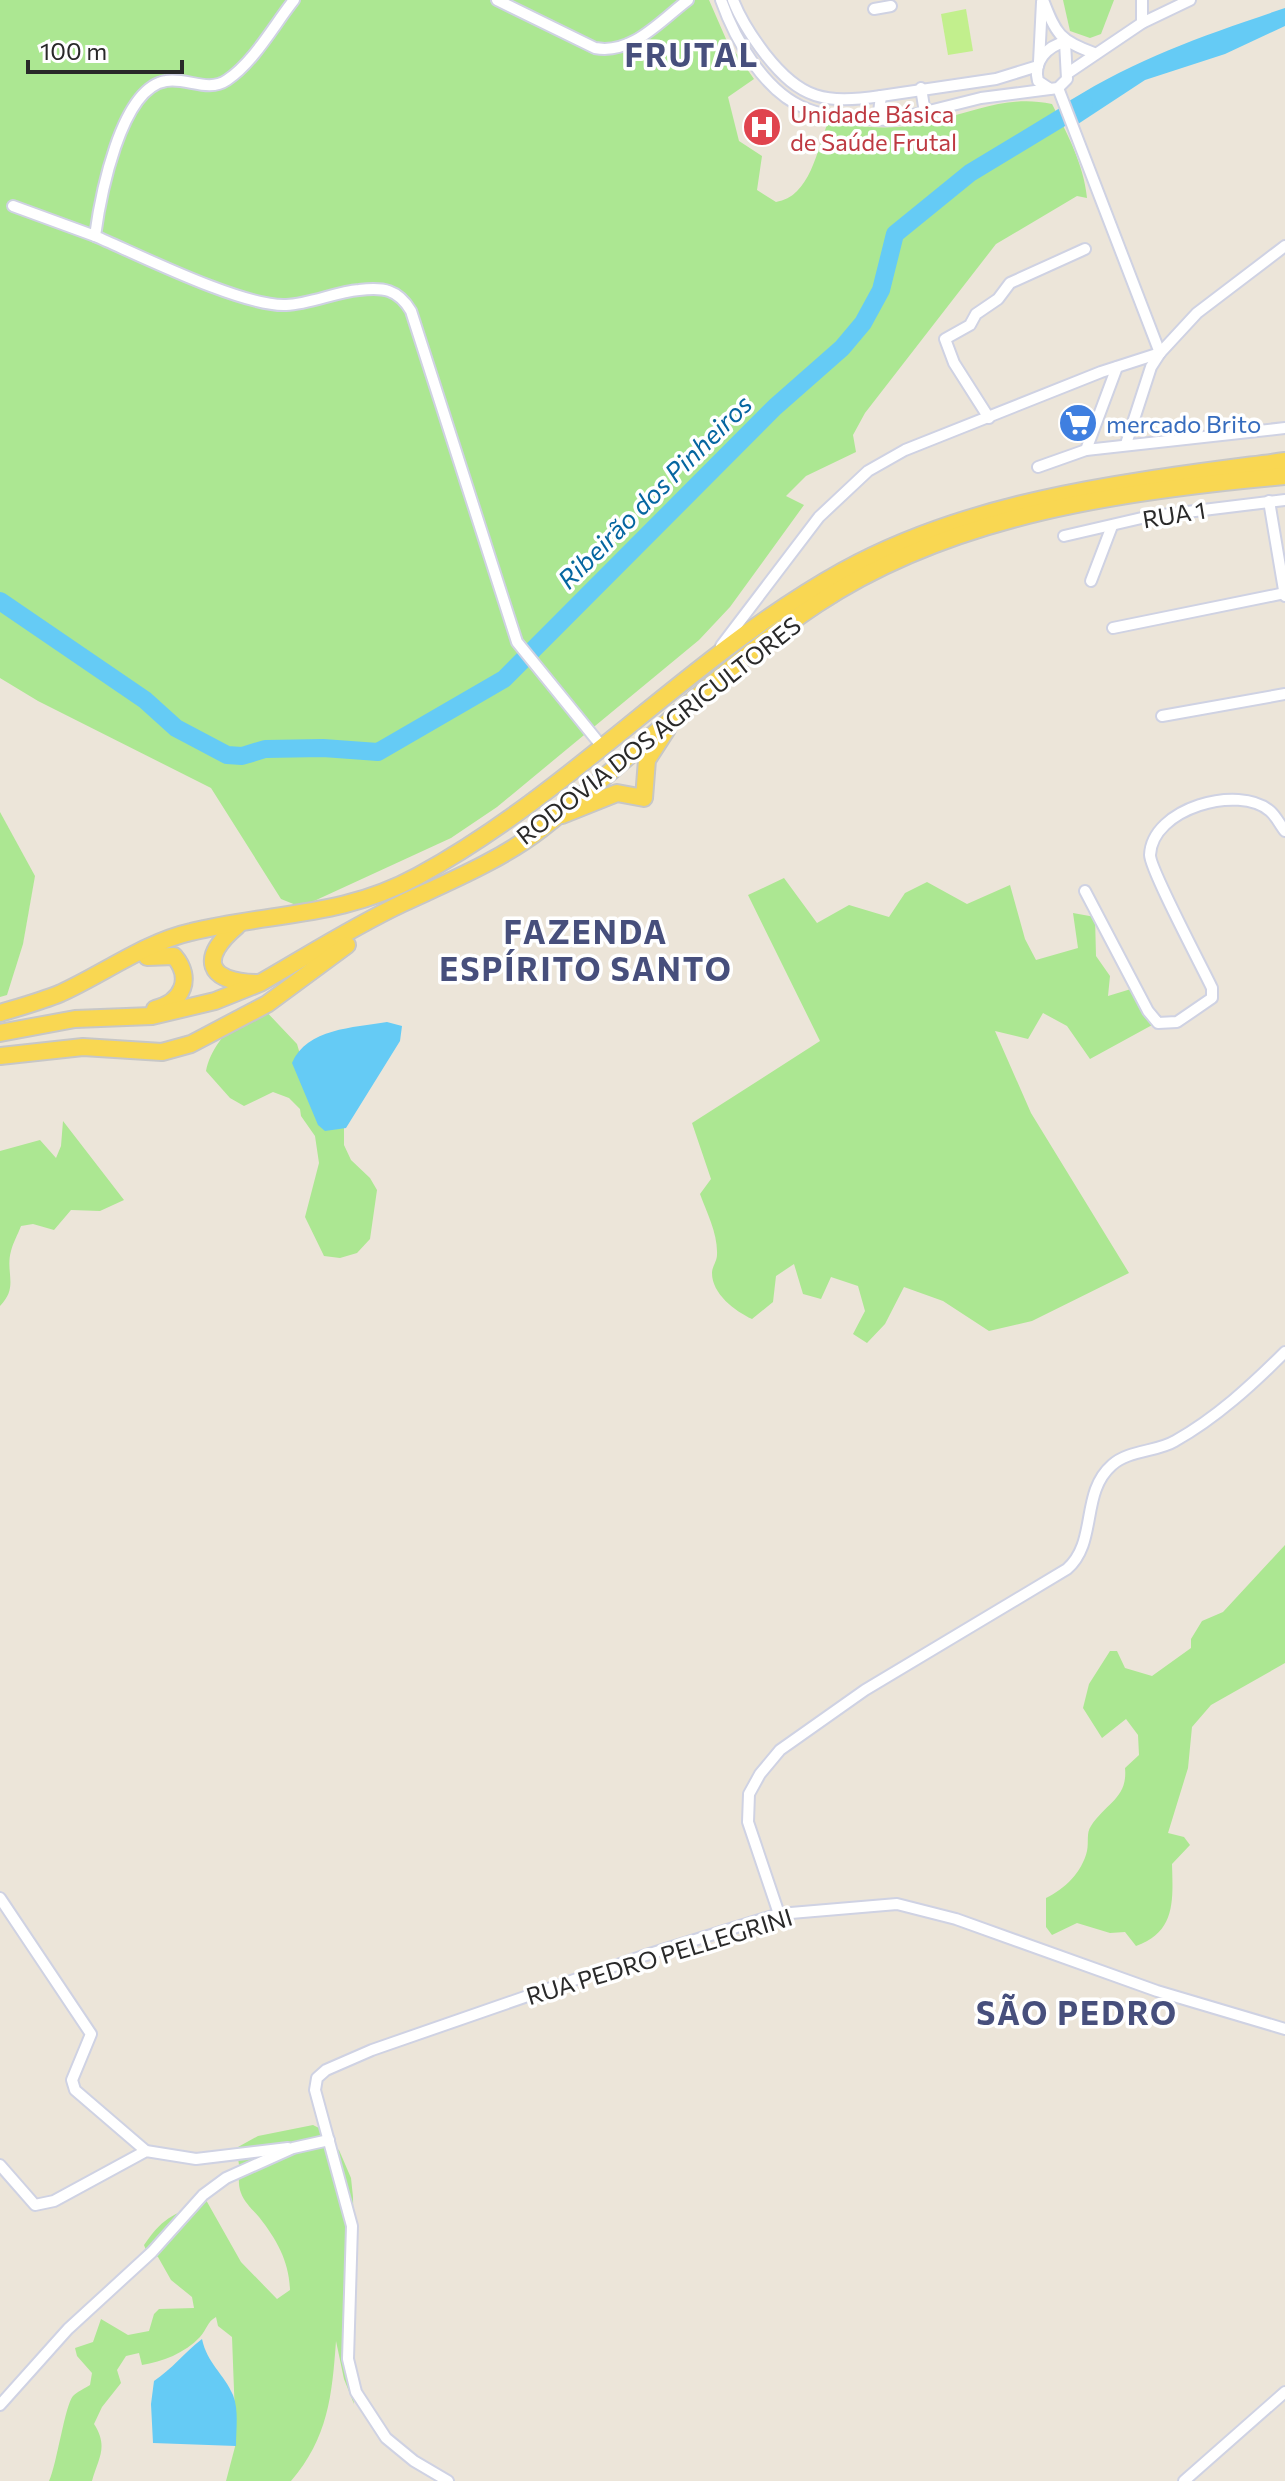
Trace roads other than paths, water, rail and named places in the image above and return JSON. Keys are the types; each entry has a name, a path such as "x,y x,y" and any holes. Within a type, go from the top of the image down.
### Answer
{"main road":[{"name":"RODOVIA DOS AGRICULTORES","path":"0,1013 60,993 188,932 343,907 415,878 523,811 604,749 710,660 841,572 906,539 957,520 1032,502 1284,473"},
{"name":"RODOVIA DOS AGRICULTORES","path":"0,1033 51,1021 152,1016 202,1005 260,983 543,827 816,604 873,570 970,531 1048,512 1209,482 1284,473"},
{"path":"549,819 617,793 644,798 647,760 674,718"},
{"path":"0,1056 83,1047 162,1052 191,1044 267,1004 405,902"},
{"path":"238,925 217,943 211,961 215,972 236,983 260,983"},
{"path":"110,1019 165,1006 180,994 186,982 183,966 174,956 162,954 118,964"}],"street":[{"path":"95,236 108,165 125,124 148,92 167,80 206,85 227,80 294,0"},
{"path":"497,0 595,48 608,50 631,44 688,0"},
{"path":"721,0 736,35 786,98 824,114 887,120 981,98 1054,89 1064,85 1068,73 1065,42"},
{"path":"733,0 751,36 796,88 838,101 996,79 1038,65 1055,44 1065,42"},
{"path":"1043,0 1052,25 1065,42 1094,53"},
{"path":"1043,0 1038,81 1054,89 1063,103 1160,353"},
{"path":"1142,0 1142,23"},
{"path":"1068,73 1142,23 1190,0"},
{"path":"874,9 891,6"},
{"path":"921,88 925,113"},
{"path":"881,96 878,106 887,120"},
{"path":"13,206 250,300 288,305 373,288 390,290 403,298 411,311 517,642 604,749"},
{"path":"1126,444 1151,367 1160,353 1197,313 1285,246"},
{"path":"989,418 954,363 945,339 970,325 976,314 1000,297 1010,283 1085,249"},
{"path":"710,660 819,517 848,487 905,450 1160,353"},
{"path":"1086,450 1117,367"},
{"path":"1092,377 1106,395"},
{"path":"1038,467 1086,450 1285,428"},
{"name":"RUA 1","path":"1064,536 1146,517 1285,500"},
{"path":"1113,628 1284,594 1269,501"},
{"path":"1091,581 1112,526"},
{"path":"1162,716 1285,694"},
{"path":"1085,891 1158,1023 1177,1022 1212,998 1212,988 1150,856 1161,830 1182,811 1197,804 1216,801 1261,806 1270,811 1285,831"},
{"path":"779,1914 748,1822 747,1804 760,1774 780,1750 865,1690 1067,1569 1083,1551 1087,1519 1099,1481 1113,1464 1174,1443 1248,1390 1285,1352"},
{"path":"0,1898 91,2034 72,2080 75,2090 146,2151 196,2159 275,2147 293,2148"},
{"name":"RUA PEDRO PELLEGRINI","path":"329,2140 315,2090 317,2078 326,2070 372,2050 643,1956 779,1914 897,1904 919,1909 1009,1936 1157,1991 1285,2029"},
{"path":"0,2405 68,2329 152,2252 203,2195 226,2178 293,2148 329,2140 352,2226 348,2359 356,2392 386,2438 414,2461 448,2481"},
{"path":"0,2165 35,2205 43,2204 146,2151"},
{"path":"1184,2481 1285,2392"}],"water":[{"path":"1285,8 1285,26 1225,54 1145,80 1078,124 1069,101 1096,85 1174,48"},
{"path":"387,1022 402,1026 400,1041 346,1128 325,1131 318,1125 292,1063 299,1051 320,1036 346,1028"},
{"path":"202,2339 235,2401 236,2446 153,2443 151,2404 154,2381"}],"waterway":[{"name":"Ribeirão dos Pinheiros","path":"0,601 145,700 176,728 227,755 242,756 265,749 323,748 378,752 504,679 775,407 842,348 863,323 881,290 895,234 970,173 1084,104"}],"place":[{"name":"Unidade Básica de Saúde Frutal","path":"762,127"},
{"name":"mercado Brito","path":"1078,423"}],"district":[{"name":"FRUTAL","path":"692,54"},
{"name":"FAZENDA ESPÍRITO SANTO","path":"586,950"},
{"name":"SÃO PEDRO","path":"1077,2012"}]}
